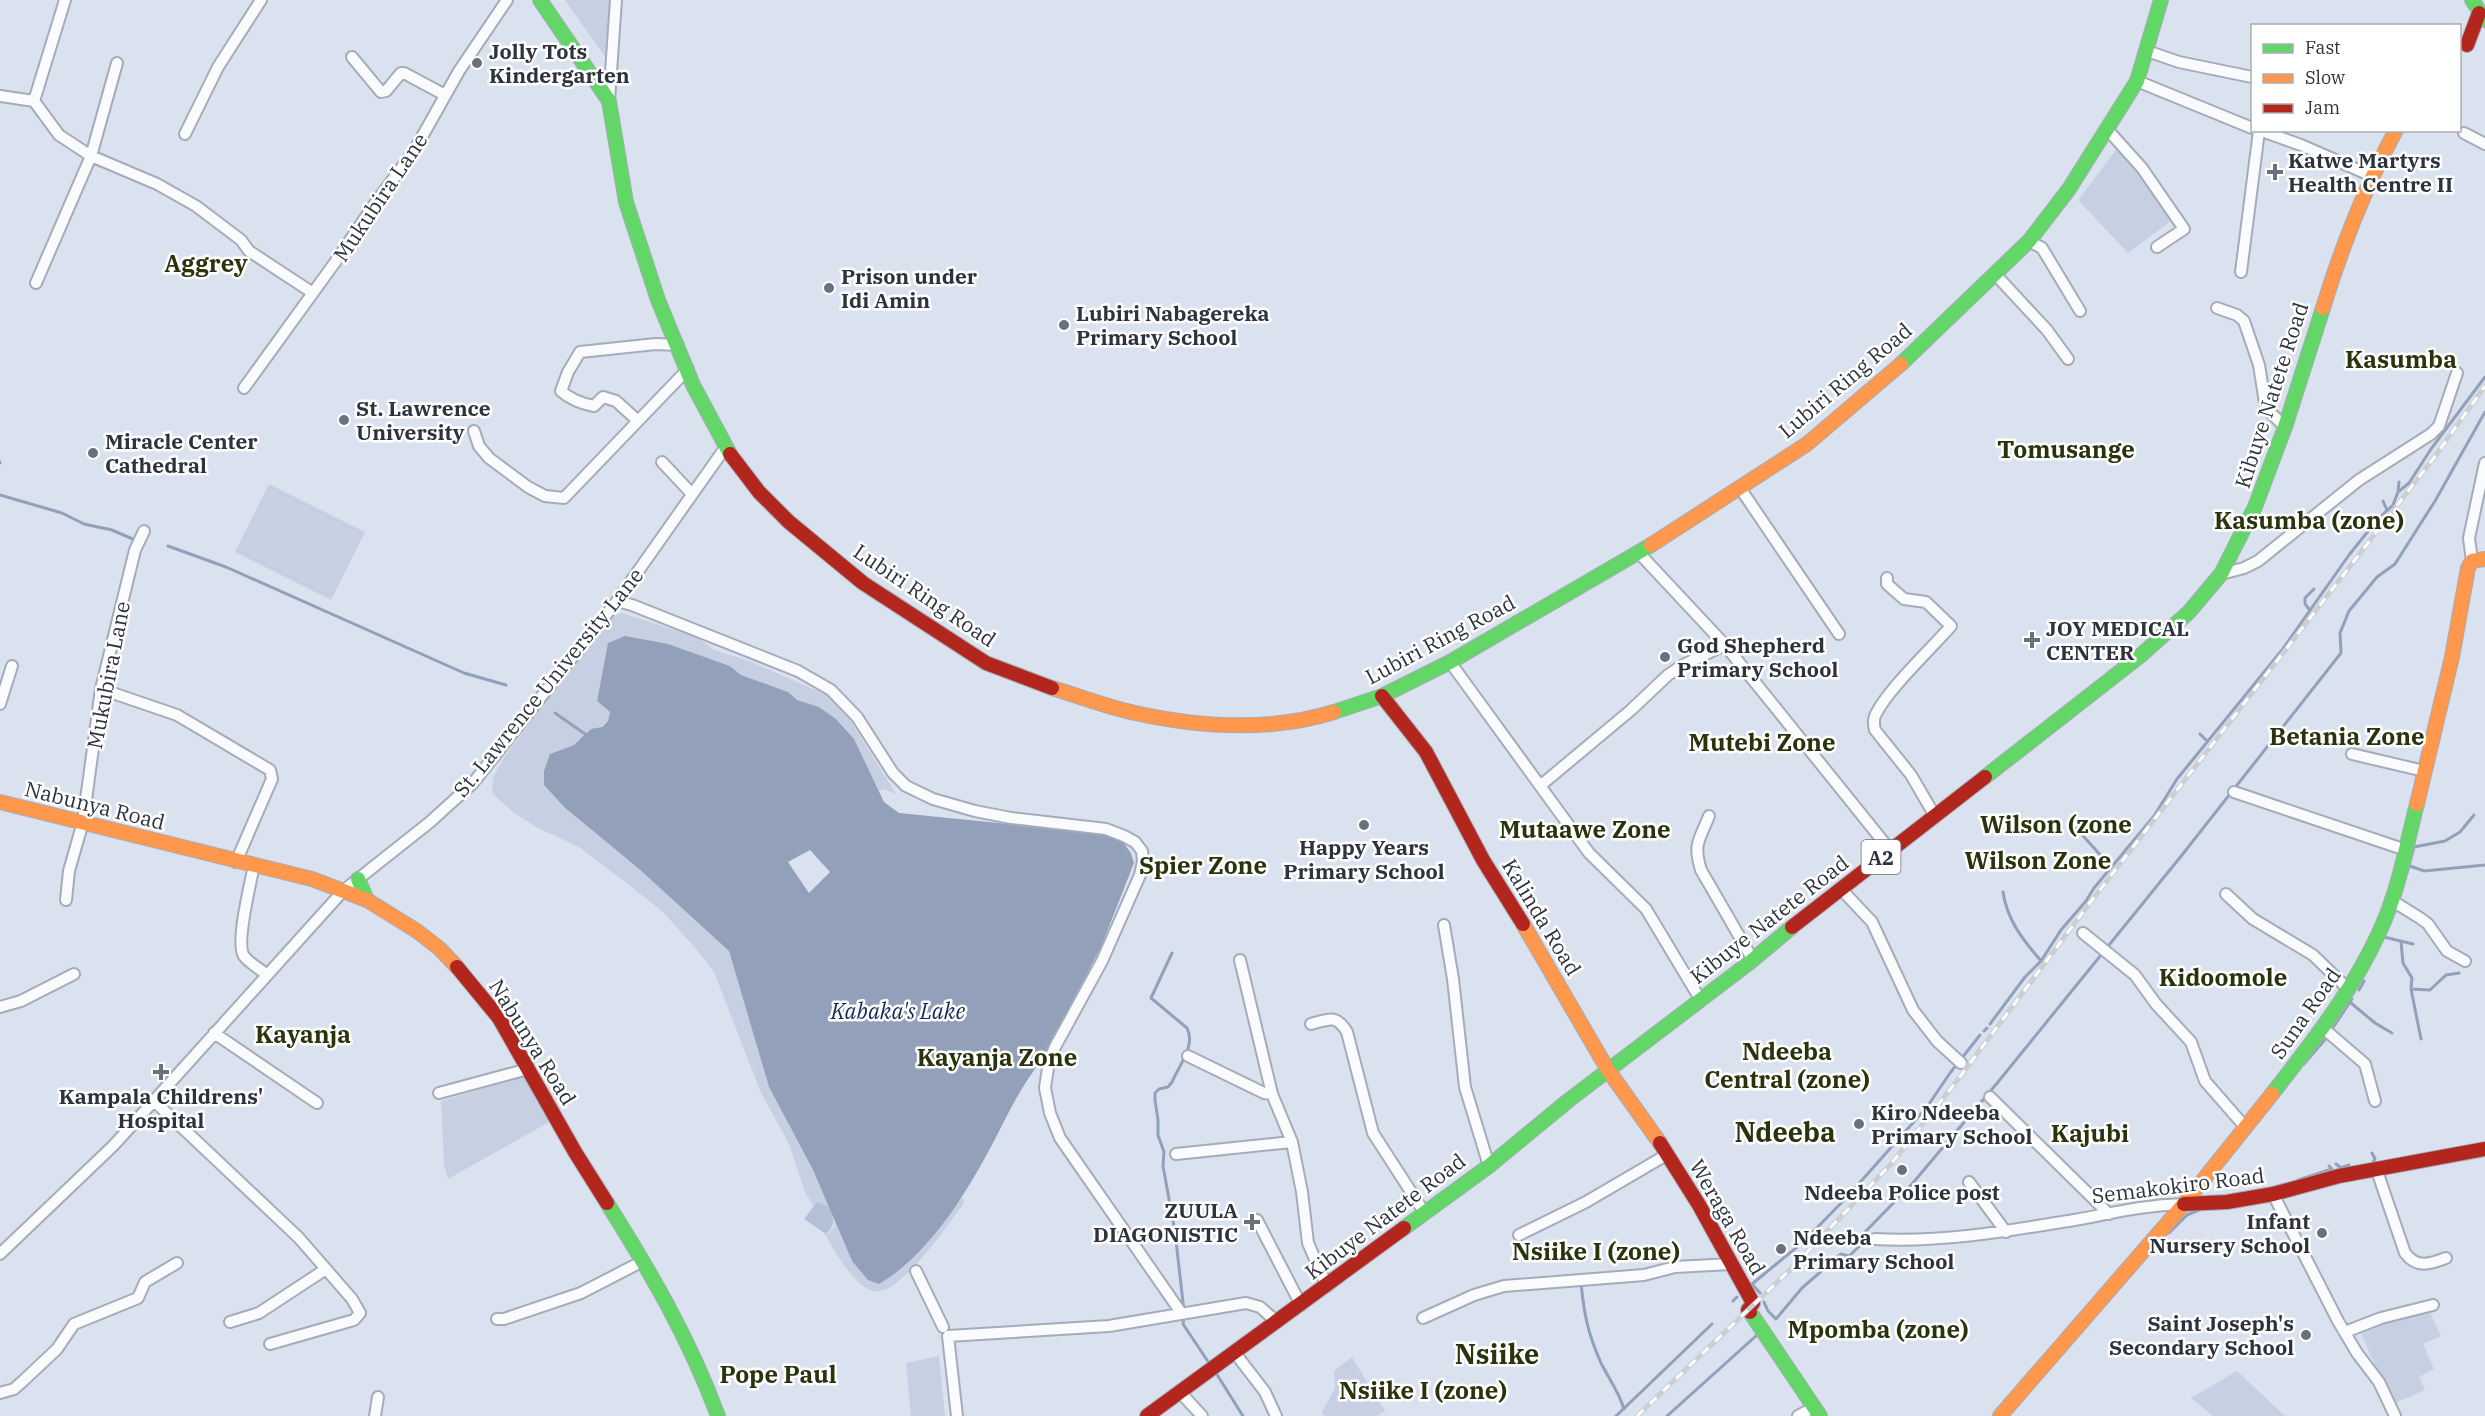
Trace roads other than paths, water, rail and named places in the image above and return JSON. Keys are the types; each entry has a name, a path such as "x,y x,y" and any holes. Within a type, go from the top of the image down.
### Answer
{"main road":[{"name":"Lubiri Ring Road","path":"540,0 609,100 626,202 658,300 693,385 725,448 759,492 789,522 863,583 986,663 1038,684 1134,714 1209,724 1261,725 1311,719 1382,696 1450,662 1639,553 1807,444 1862,399 2029,241 2069,189 2137,81 2161,0"},
{"path":"2463,49 2482,16 2472,0"},
{"path":"2463,49 2485,31"},
{"name":"Kibuye Natete Road","path":"1147,1416 1489,1166 1608,1070 1753,960 1812,910 2140,656 2189,612 2221,574 2255,507 2285,428 2337,261 2372,176 2395,132"},
{"name":"Suna Road","path":"2000,1416 2184,1204 2246,1128 2323,1028 2369,955 2391,900 2406,850 2452,657 2468,568 2478,560"},
{"name":"Kalinda Road","path":"1382,696 1426,752 1483,860 1524,925 1608,1070"},
{"name":"Nabunya Road","path":"0,802 312,879 367,900 417,931 466,976 499,1018 575,1152 643,1261 696,1360 718,1416"},
{"path":"358,879 367,900"},
{"name":"Weraga Road","path":"1608,1070 1668,1154 1753,1303 1748,1310 1818,1411"},
{"name":"Semakokiro Road","path":"2184,1204 2227,1203 2274,1194 2376,1168 2485,1149"}],"street":[{"path":"33,101 65,0"},
{"path":"185,134 218,68 261,0"},
{"name":"Mukubira Lane","path":"244,388 414,151 483,33 507,0"},
{"path":"609,100 616,0"},
{"path":"2147,51 2179,62 2251,77"},
{"path":"352,57 381,92 386,91 400,73 404,73 445,95"},
{"path":"36,283 91,156 117,63"},
{"path":"2137,81 2251,127"},
{"path":"0,96 33,101 59,135 91,156 157,184 196,206 241,240 249,251 313,293"},
{"path":"2108,129 2142,168 2184,229 2157,247"},
{"path":"2241,272 2259,132"},
{"path":"2262,132 2301,145 2372,176"},
{"path":"2464,133 2485,144"},
{"path":"2029,241 2042,248 2080,311"},
{"path":"1995,274 2047,330 2068,359"},
{"path":"2217,308 2237,315 2244,321 2259,365 2265,403 2269,411 2285,428"},
{"path":"637,420 610,398 603,397 594,406 569,398 561,391 572,366 580,352 656,344 678,345"},
{"path":"474,431 479,446 489,458 545,496 564,498 688,369"},
{"path":"2221,574 2258,561 2359,480 2431,434 2442,417 2457,373"},
{"name":"St. Lawrence University Lane","path":"0,1254 72,1187 154,1101 343,891 430,822 473,783 617,601 725,448"},
{"path":"662,462 692,494"},
{"path":"2478,560 2469,538 2485,463"},
{"path":"1740,488 1839,634"},
{"name":"Mukubira Lane","path":"66,900 69,871 83,822 101,689 135,550 144,531"},
{"path":"1639,553 1725,645 1890,850"},
{"path":"1887,578 1887,584 1904,599 1926,602 1951,626 1895,689 1874,718 1875,730 1911,775 1935,816"},
{"path":"617,601 798,671 831,690 857,717 893,773 906,786 921,793 975,812 1106,829 1135,842 1142,851 1143,861 1140,874 1102,961 1052,1054 1045,1080 1046,1098 1060,1138 1182,1314"},
{"path":"1540,786 1631,710 1668,675 1683,665 1725,645"},
{"path":"1450,662 1589,854 1646,909 1700,999"},
{"path":"0,704 12,666"},
{"path":"101,689 177,715 270,770 273,774 272,779 236,862"},
{"path":"2352,754 2424,771"},
{"path":"2234,792 2406,850"},
{"path":"1709,816 1696,847 1696,855 1701,870 1753,960"},
{"path":"254,865 244,914 242,949 244,956 266,974"},
{"path":"1841,889 1872,922 1913,1010 1936,1041 1959,1060"},
{"path":"2226,894 2253,919 2313,955 2349,990"},
{"path":"2391,900 2421,918 2447,951 2465,961"},
{"path":"1444,925 1453,979 1465,1087 1489,1166"},
{"path":"2083,933 2135,975 2156,1004 2190,1042 2205,1081 2246,1128"},
{"path":"1240,960 1272,1094 1292,1142 1302,1192 1308,1243 1327,1286"},
{"path":"0,1007 21,1001 74,974"},
{"path":"1311,1024 1333,1019 1341,1023 1347,1032 1373,1133 1424,1212"},
{"path":"2323,1028 2365,1064 2375,1101"},
{"path":"214,1033 317,1103"},
{"path":"1188,1056 1264,1093 1272,1094"},
{"path":"439,1093 528,1069"},
{"path":"1990,1097 2109,1214"},
{"path":"154,1101 299,1238 358,1308 360,1316 354,1320 270,1344"},
{"path":"1176,1154 1292,1142"},
{"path":"1520,1235 1586,1202 1668,1154"},
{"path":"2376,1168 2405,1253 2419,1264 2429,1264 2446,1258"},
{"path":"1969,1182 2006,1232"},
{"path":"2274,1194 2345,1332 2379,1382 2395,1416"},
{"name":"Semakokiro Road","path":"1875,1239 1912,1239 2006,1232 2150,1205 2184,1204"},
{"path":"1257,1220 1301,1305"},
{"path":"497,1319 504,1319 581,1293 643,1261"},
{"path":"0,1393 14,1389 23,1382 57,1349 74,1324 138,1298 146,1282 177,1263"},
{"path":"1423,1318 1474,1295 1504,1286 1644,1275 1675,1267 1731,1264"},
{"path":"230,1322 259,1313 326,1269"},
{"path":"916,1271 943,1327"},
{"path":"957,1416 948,1336 978,1332 1071,1330 1135,1324 1208,1308 1246,1303 1260,1307 1277,1322"},
{"path":"2345,1332 2381,1318 2433,1305"},
{"path":"1235,1353 1265,1392 1276,1416"},
{"path":"1180,1392 1202,1416"},
{"path":"375,1416 378,1397"},
{"path":"1798,1416 1818,1411"}],"water":[{"name":"Kabaka's Lake","path":"625,636 668,644 730,666 741,675 788,692 797,700 819,707 836,719 854,739 884,802 899,813 1118,835 1131,853 1134,863 1101,947 1042,1060 1016,1098 973,1179 931,1239 898,1271 879,1284 868,1280 852,1261 813,1170 769,1087 729,951 638,868 564,807 544,785 544,771 550,754 574,745 591,729 602,727 608,721 610,712 597,701 608,643","holes":["810,850 830,872 809,893 788,862"]}],"waterway":[{"path":"2398,492 2409,483 2431,449 2485,377"},
{"path":"1764,1302 1768,1311 1776,1319 1802,1288 1841,1254 1849,1256 1864,1242 1863,1234 1912,1184 1998,1082 2182,855 2341,653 2340,633 2349,611 2377,577 2395,564 2435,501 2485,412"},
{"path":"1990,1024 2025,977 2041,961 2061,930 2094,888 2154,816 2177,779 2282,650 2349,555 2377,520 2393,505 2399,482"},
{"path":"0,495 62,513 84,524 112,530 135,540"},
{"path":"2383,501 2387,510"},
{"path":"168,546 226,567 464,673 506,685"},
{"path":"2309,609 2305,604 2305,598 2314,589"},
{"path":"555,713 585,734"},
{"path":"2200,734 2207,741"},
{"path":"2407,873 2414,847 2445,841 2460,832 2474,815"},
{"path":"2076,828 2110,869"},
{"path":"2410,866 2424,871 2485,865"},
{"path":"2003,892 2012,921 2041,961"},
{"path":"2384,937 2413,944"},
{"path":"2401,942 2403,963 2412,978 2411,989 2421,1039"},
{"path":"1172,953 1151,998 1187,1028 1189,1035 1186,1055 1172,1082 1168,1087 1159,1089 1155,1093 1158,1135 1164,1152 1163,1166 1175,1232 1184,1311"},
{"path":"2411,989 2430,990 2446,975 2459,973"},
{"path":"2359,990 2364,981"},
{"path":"2332,1029 2352,999"},
{"path":"2351,1003 2375,1023 2392,1033"},
{"path":"1984,1031 1987,1028"},
{"path":"1760,1293 1752,1284 1802,1243 1847,1197 1927,1107 1980,1035"},
{"path":"2304,1064 2328,1036"},
{"path":"2372,1153 2375,1159 2373,1162"},
{"path":"2336,1164 2341,1168 2349,1165"},
{"path":"2298,1180 2332,1169 2329,1166"},
{"path":"2169,1233 2187,1215 2199,1210"},
{"path":"1581,1283 1585,1314 1593,1343 1624,1409"},
{"path":"1733,1301 1737,1297"},
{"path":"1184,1317 1183,1324 1209,1363"},
{"path":"1616,1416 1712,1324"},
{"path":"1667,1416 1757,1335"},
{"path":"1216,1373 1243,1416"}],"railway":[{"path":"1637,1416 1793,1267 1891,1164 2436,455 2485,386"}],"place":[{"name":"Jolly Tots Kindergarten","path":"477,63"},
{"name":"Katwe Martyrs Health Centre II","path":"2275,172"},
{"name":"Prison under Idi Amin","path":"829,288"},
{"name":"Lubiri Nabagereka Primary School","path":"1064,325"},
{"name":"St. Lawrence University","path":"344,420"},
{"name":"Miracle Center Cathedral","path":"93,453"},
{"name":"JOY MEDICAL CENTER","path":"2032,640"},
{"name":"God Shepherd Primary School","path":"1665,657"},
{"name":"Happy Years Primary School","path":"1364,825"},
{"name":"Kampala Childrens' Hospital","path":"161,1072"},
{"name":"Kiro Ndeeba Primary School","path":"1859,1124"},
{"name":"Ndeeba Police post","path":"1902,1170"},
{"name":"ZUULA DIAGONISTIC","path":"1252,1222"},
{"name":"Infant Nursery School","path":"2322,1233"},
{"name":"Ndeeba Primary School","path":"1781,1249"},
{"name":"Saint Joseph's Secondary School","path":"2306,1335"}],"district":[{"name":"Aggrey","path":"206,263"},
{"name":"Kasumba","path":"2401,359"},
{"name":"Tomusange","path":"2066,449"},
{"name":"Kasumba (zone)","path":"2309,520"},
{"name":"Betania Zone","path":"2347,736"},
{"name":"Mutebi Zone","path":"1762,742"},
{"name":"Wilson (zone","path":"2056,824"},
{"name":"Mutaawe Zone","path":"1585,829"},
{"name":"Wilson Zone","path":"2038,860"},
{"name":"Spier Zone","path":"1203,865"},
{"name":"Kidoomole","path":"2223,977"},
{"name":"Kayanja","path":"303,1034"},
{"name":"Kayanja Zone","path":"997,1057"},
{"name":"Ndeeba Central (zone)","path":"1787,1065"},
{"name":"Ndeeba","path":"1785,1131"},
{"name":"Kajubi","path":"2090,1133"},
{"name":"Nsiike I (zone)","path":"1596,1251"},
{"name":"Mpomba (zone)","path":"1878,1329"},
{"name":"Nsiike","path":"1497,1353"},
{"name":"Pope Paul","path":"778,1374"},
{"name":"Nsiike I (zone)","path":"1423,1390"}]}
